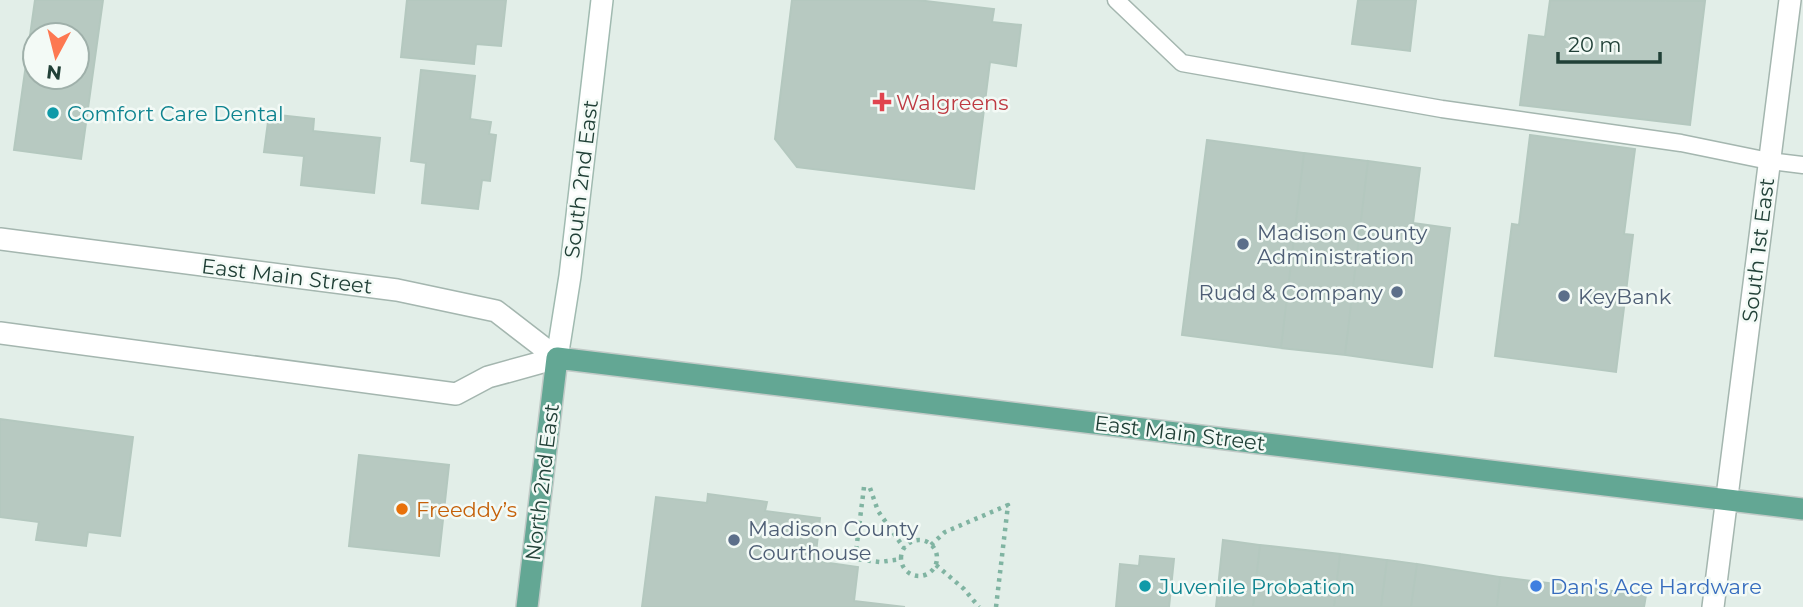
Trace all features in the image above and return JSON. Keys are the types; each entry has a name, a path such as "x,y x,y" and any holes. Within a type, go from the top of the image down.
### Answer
{"main road":[{"name":"East Main Street","path":"557,358 1803,509"},
{"name":"North 2nd East","path":"527,607 557,358"}],"street":[{"name":"South 2nd East","path":"557,358 570,276 601,0"},
{"name":"South 1st East","path":"1713,607 1790,0"},
{"name":"East Main Street","path":"0,239 397,290 496,311 557,358"},
{"name":"East Main Street","path":"0,333 456,394 488,377 557,358"}],"lane":[{"path":"1116,0 1182,63 1442,109 1681,143 1803,165"}],"path":[{"path":"901,559 880,562 855,559 867,487 878,511 904,548"},
{"path":"931,545 945,532 1008,505 996,607"},
{"path":"918,540 931,545 936,553 936,565 927,574 915,575 905,569 901,559 904,548 912,541 918,540"},
{"path":"936,565 964,589 979,607"}],"building":[{"name":"Comfort Care Dental","path":"35,0 103,0 91,87 91,21 32,21"},
{"path":"407,0 506,0 501,46 476,44 474,64 401,57"},
{"name":"Walgreens","path":"792,0 917,0 994,9 992,22 1021,25 1016,66 990,62 974,189 797,167 775,139"},
{"path":"1358,0 1416,0 1410,51 1352,44"},
{"path":"1550,0 1705,1 1690,125 1520,105 1529,35 1545,37"},
{"path":"421,70 475,76 470,119 491,122 489,134 496,135 490,181 482,180 478,209 422,203 426,163 411,161"},
{"name":"Comfort Care Dental","path":"22,91 90,91 81,159 14,150"},
{"path":"269,114 314,119 313,131 380,138 374,193 301,185 304,156 264,152"},
{"name":"KeyBank","path":"1530,135 1635,149 1624,234 1633,235 1616,372 1495,356 1512,224 1519,225"},
{"name":"Madison County Administration","path":"1207,140 1304,153 1281,348 1182,335"},
{"path":"1304,153 1368,161 1345,355 1281,348"},
{"name":"Rudd & Company","path":"1368,161 1420,168 1413,223 1450,228 1432,367 1345,355"},
{"path":"0,419 133,437 120,536 88,532 86,546 36,540 39,522 0,517"},
{"path":"359,455 449,465 439,556 349,546"},
{"name":"Madison County Courthouse","path":"708,494 767,502 765,511 820,518 815,561 858,567 854,601 905,607 642,607 656,497 707,503"},
{"path":"1223,540 1260,545 1253,607 1216,607"},
{"path":"1260,545 1340,554 1334,607 1253,607"},
{"path":"1340,554 1387,560 1381,607 1334,607"},
{"name":"Juvenile Probation","path":"1140,556 1174,559 1169,607 1116,607 1120,564 1139,566"},
{"path":"1387,560 1417,564 1411,607 1381,607"},
{"path":"1417,564 1500,577 1497,607 1411,607"},
{"name":"Dan's Ace Hardware","path":"1500,577 1646,595 1644,607 1497,607"}],"place":[{"name":"Walgreens","path":"882,102"},
{"name":"Comfort Care Dental","path":"53,113"},
{"name":"Madison County Administration","path":"1243,244"},
{"name":"Rudd & Company","path":"1397,292"},
{"name":"KeyBank","path":"1564,296"},
{"name":"Freeddy’s","path":"402,509"},
{"name":"Madison County Courthouse","path":"734,540"},
{"name":"Juvenile Probation","path":"1145,586"},
{"name":"Dan's Ace Hardware","path":"1536,586"}]}
